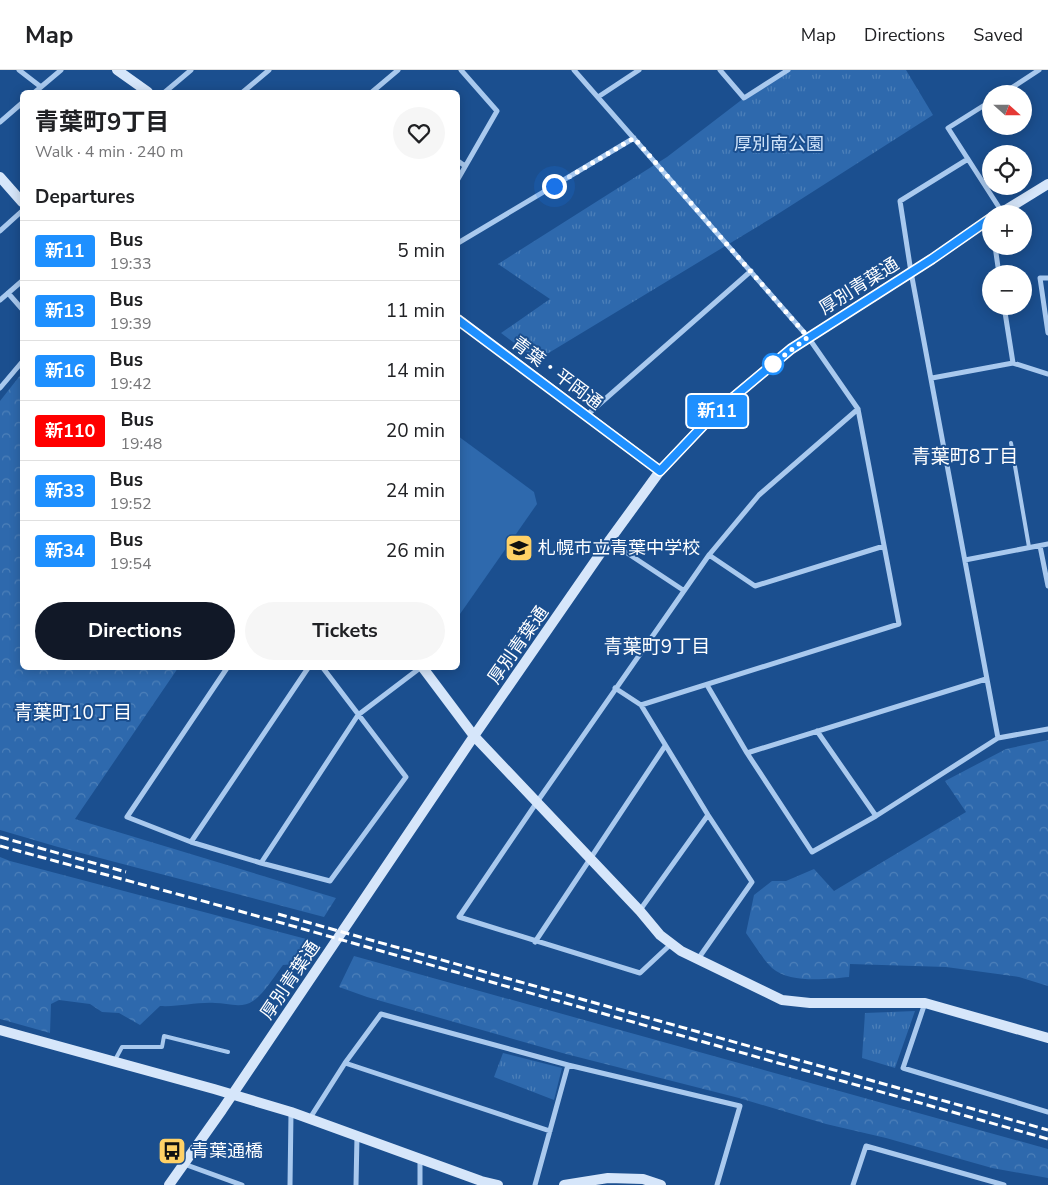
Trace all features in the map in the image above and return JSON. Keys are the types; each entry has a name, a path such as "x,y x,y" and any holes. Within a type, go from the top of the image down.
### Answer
{"street":[{"path":"19,70 42,87"},
{"path":"38,90 61,70"},
{"path":"117,70 145,90"},
{"path":"167,90 191,70"},
{"path":"245,90 269,70"},
{"path":"374,90 398,70"},
{"path":"460,175 497,111 461,70"},
{"path":"574,70 808,337 858,408 899,624 641,705"},
{"path":"598,96 640,70"},
{"path":"720,70 744,98 788,70"},
{"path":"1016,85 1039,70"},
{"path":"0,122 20,105"},
{"path":"982,107 948,128 968,159 989,205"},
{"path":"460,242 634,138"},
{"path":"968,159 900,201 911,272 998,738"},
{"path":"460,162 465,166"},
{"path":"0,177 20,200"},
{"name":"厚別青葉通","path":"1015,205 1048,184"},
{"path":"0,231 20,213"},
{"name":"厚別青葉通","path":"169,1185 233,1094 474,736 609,541 660,471 717,411 791,349 982,226"},
{"path":"587,415 752,271"},
{"path":"1048,278 1040,278 1048,333"},
{"path":"0,300 20,283"},
{"path":"8,293 20,308"},
{"path":"1005,315 1013,363"},
{"name":"青葉・平岡通","path":"460,321 660,471"},
{"path":"932,378 1013,363 1048,374"},
{"path":"0,388 20,364"},
{"path":"670,944 640,973 534,942 459,917 615,688 709,555 760,496 858,408"},
{"path":"609,541 683,590"},
{"path":"965,560 1048,544"},
{"path":"709,555 754,586 884,546"},
{"path":"1040,546 1048,586"},
{"path":"226,670 127,817 191,842 330,882 406,777 324,670"},
{"path":"191,842 307,670"},
{"path":"261,863 358,715 419,670"},
{"path":"424,670 474,736 640,911 660,935 681,951 782,1000 810,1003 925,1003 1048,1038"},
{"path":"747,753 986,679"},
{"path":"707,685 747,753 812,852 876,816 998,738 1048,729"},
{"path":"615,688 641,705 708,815 752,882 698,959"},
{"path":"817,730 876,816"},
{"path":"534,942 665,746"},
{"path":"640,911 708,815"},
{"path":"925,1003 903,1068 1048,1112"},
{"path":"310,1118 345,1063 381,1014 568,1065 740,1106 717,1185"},
{"path":"0,1030 233,1094 291,1112 420,1158 481,1183 498,1185"},
{"path":"345,1063 550,1131"},
{"path":"535,1185 568,1065"},
{"path":"290,1185 291,1112"},
{"path":"356,1185 357,1136"},
{"path":"853,1185 866,1146 982,1182 1004,1185"},
{"path":"420,1158 420,1185"},
{"path":"184,1164 242,1185"},
{"path":"564,1185 643,1179 661,1185"}],"lane":[{"path":"1011,443 1029,547"},
{"path":"114,1061 122,1046 162,1046 164,1036 228,1052"}],"green space":[{"name":"厚別南公園","path":"788,70 906,70 933,115 770,219 537,360 501,333 550,299 498,264 667,157 744,98"},
{"path":"20,376 20,670 177,670 75,819 336,898 324,917 0,830 0,401"},
{"path":"460,437 534,492 537,504 460,614"},
{"path":"1048,740 1048,986 1019,977 946,967 850,964 849,977 798,978 780,973 765,960 746,933 754,895 772,881 786,881 814,869 834,891 966,812 945,781 1006,749"},
{"path":"0,857 310,940 295,964 283,965 261,994 244,1005 208,1003 160,1006 140,1025 119,1013 102,1012 90,1004 59,1000 51,1004 50,1033 0,1019"},
{"path":"354,956 1048,1149 1048,1178 992,1168 886,1138 826,1124 739,1098 566,1054 367,997 339,987"},
{"path":"915,1011 895,1068 862,1058 865,1013"},
{"path":"503,1053 562,1068 554,1100 494,1077"}],"railway":[{"path":"0,837 126,872"},
{"path":"0,846 225,907 1048,1139"},
{"path":"278,914 1048,1130"}],"bus line":[{"name":"新11","path":"460,321 660,471 717,411 791,349 932,259 982,224"}],"place":[{"name":"札幌市立青葉中学校","path":"519,548"},
{"name":"青葉通橋","path":"172,1151"}],"district":[{"name":"青葉町8丁目","path":"965,456"},
{"name":"青葉町9丁目","path":"657,646"},
{"name":"青葉町10丁目","path":"73,712"}],"route":[{"path":"554,186 634,138 808,337 773,364"}]}
